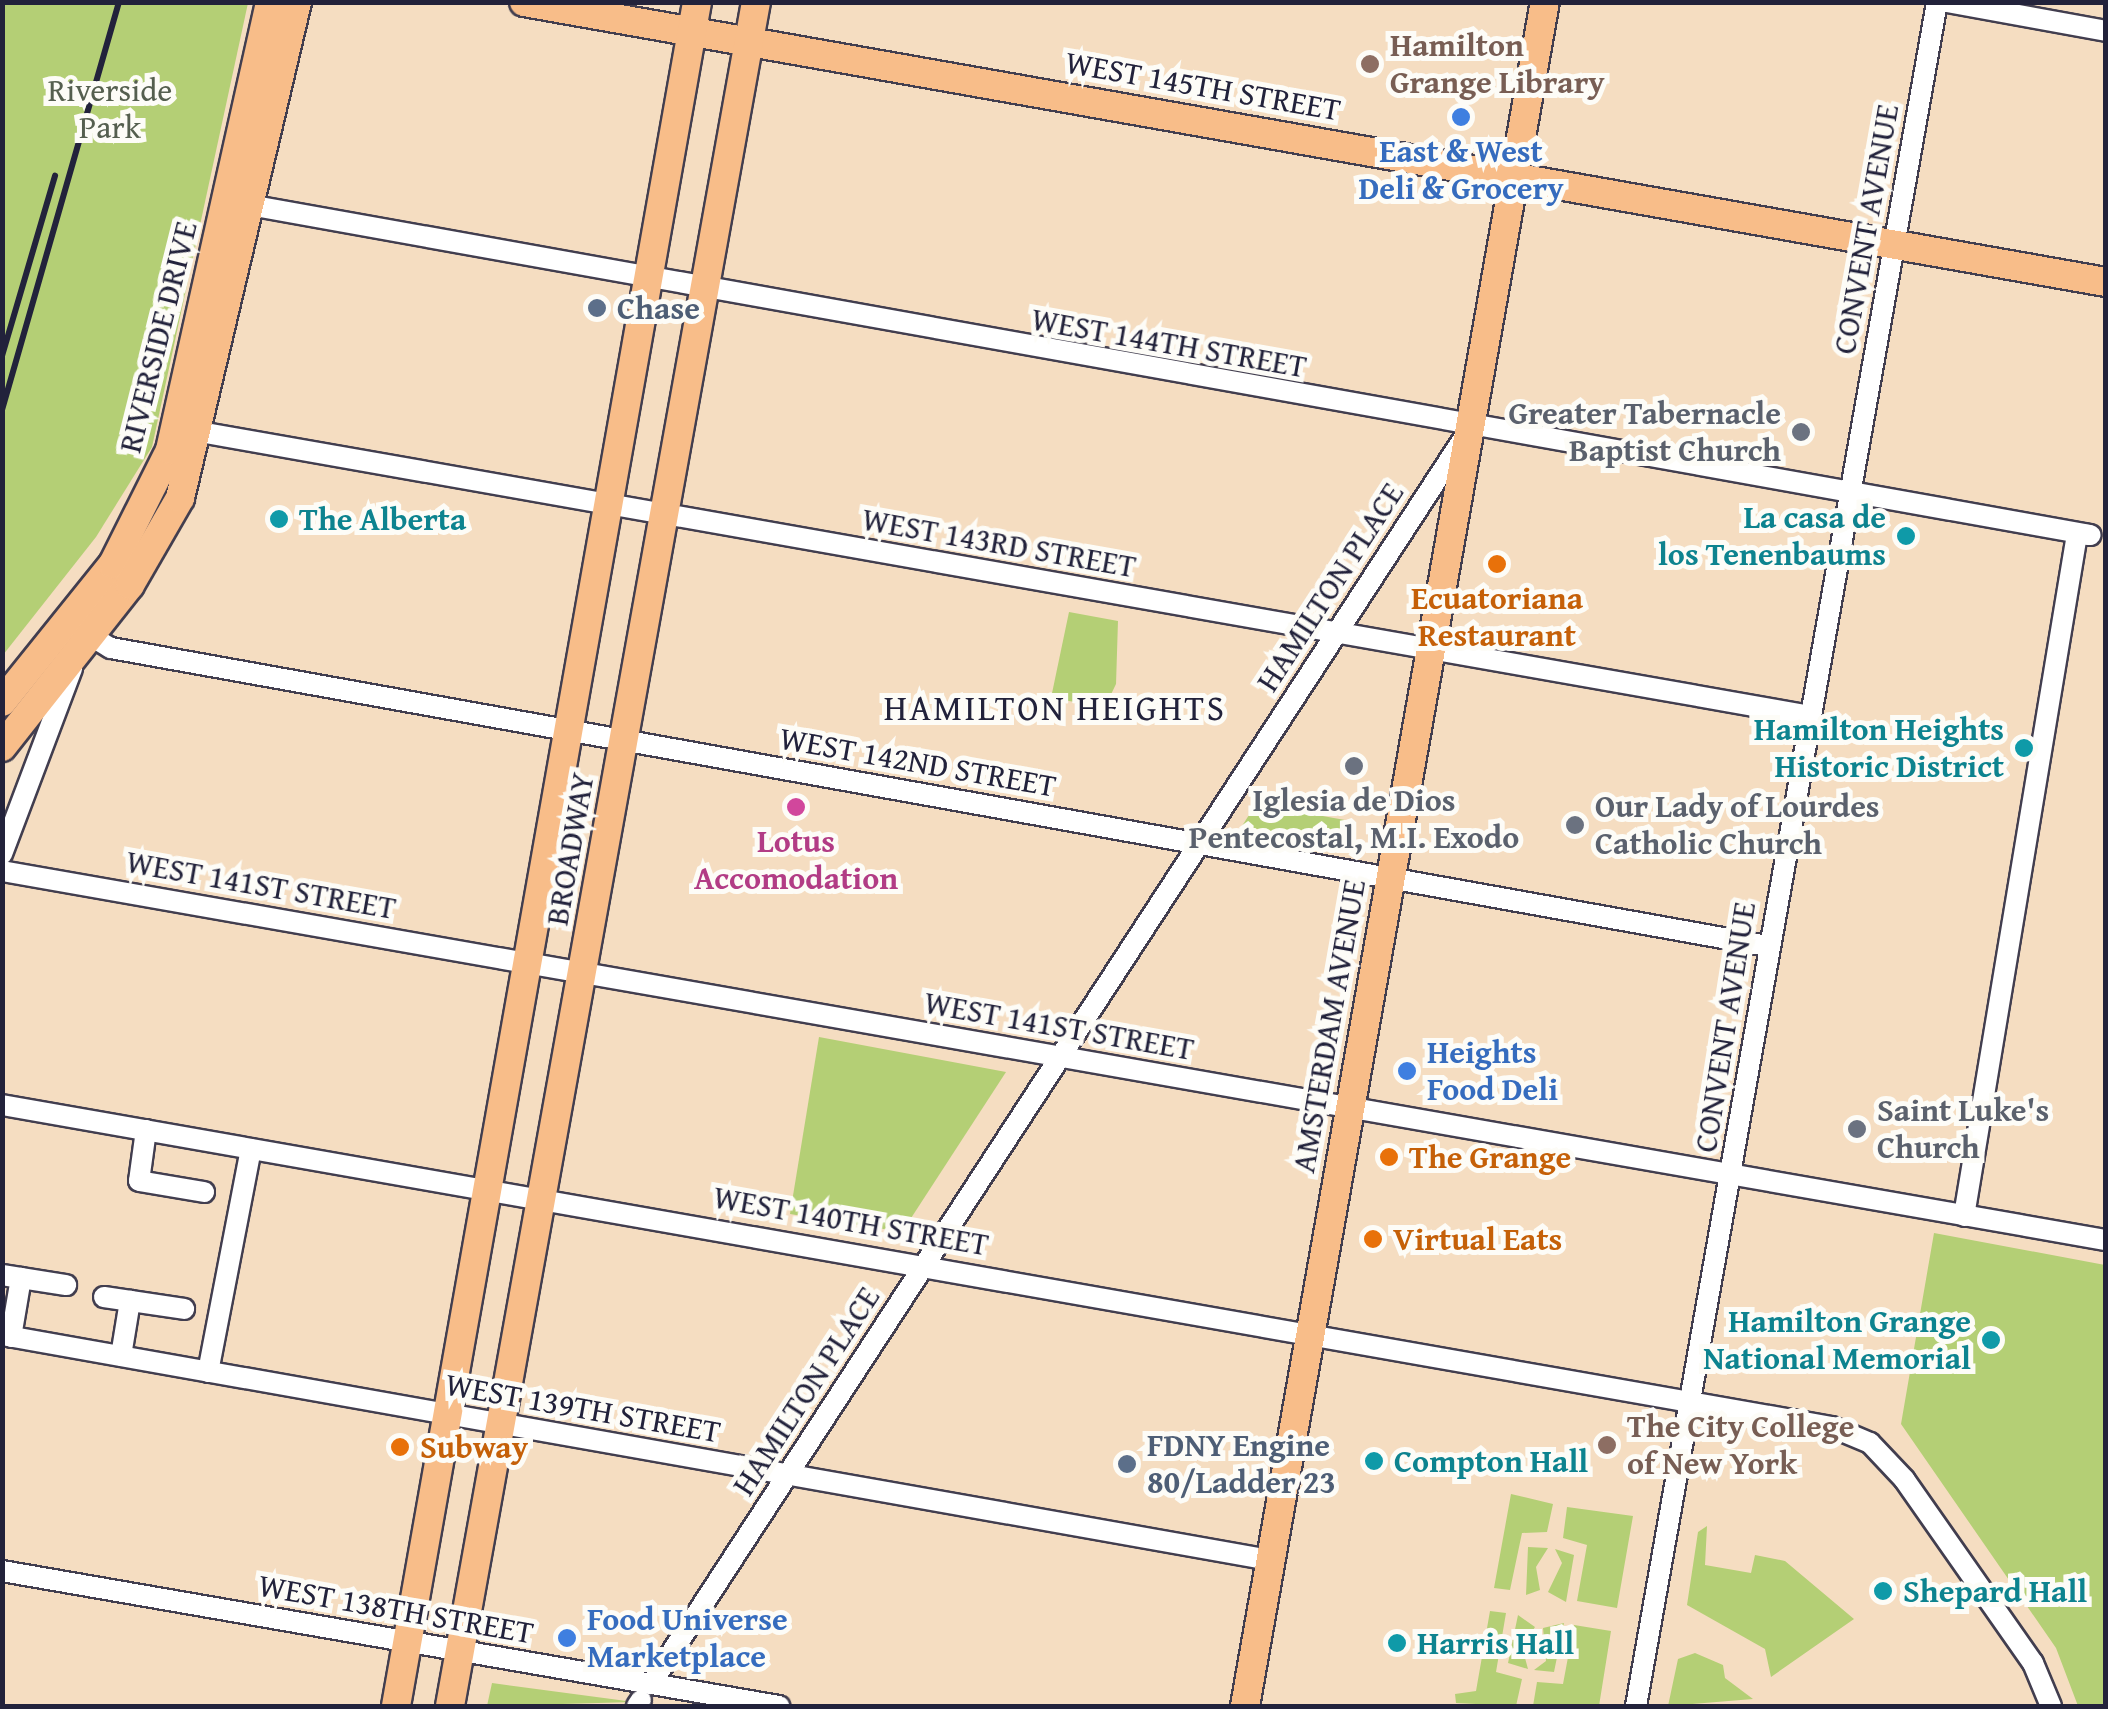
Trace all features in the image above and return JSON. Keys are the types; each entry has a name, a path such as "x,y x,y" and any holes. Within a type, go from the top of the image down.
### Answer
{"main road":[{"name":"RIVERSIDE DRIVE","path":"2,748 78,634 190,431 239,204 270,2"},
{"name":"RIVERSIDE DRIVE","path":"239,204 297,2"},
{"name":"WEST 145TH STREET","path":"524,2 2106,282"},
{"name":"BROADWAY","path":"396,1706 652,281 697,2"},
{"name":"BROADWAY","path":"450,1706 504,1424 756,2"},
{"name":"AMSTERDAM AVENUE","path":"1245,1706 1545,2"},
{"name":"RIVERSIDE DRIVE","path":"2,702 78,634"}],"street":[{"name":"CONVENT AVENUE","path":"1636,1706 1848,491 1938,2"},
{"path":"1947,2 2106,31"},
{"name":"WEST 144TH STREET","path":"239,204 652,281 2090,535 2077,534 1964,1216"},
{"name":"HAMILTON PLACE","path":"643,1697 1471,427"},
{"name":"WEST 143RD STREET","path":"190,431 1810,716"},
{"name":"WEST 142ND STREET","path":"78,634 111,648 1768,946"},
{"name":"RIVERSIDE DRIVE","path":"2,854 78,634"},
{"name":"WEST 141ST STREET","path":"2,871 2106,1240"},
{"name":"WEST 140TH STREET","path":"2,1105 923,1263 1824,1424 1877,1449 2014,1634 2051,1706"},
{"path":"146,1130 139,1181 204,1192"},
{"path":"208,1372 251,1148"},
{"path":"7,1336 12,1276 66,1285"},
{"path":"104,1297 184,1309"},
{"path":"121,1356 130,1301"},
{"name":"WEST 139TH STREET","path":"7,1336 1270,1560"},
{"name":"WEST 138TH STREET","path":"2,1571 407,1641 643,1697 779,1706"}],"green space":[{"name":"Riverside Park","path":"3,2 248,3 152,447 96,537 3,655"},
{"path":"1069,612 1118,621 1116,684 1105,707 1051,698"},
{"path":"1256,804 1356,822 1352,847 1242,826"},
{"path":"819,1037 1006,1072 902,1232 790,1214"},
{"path":"1934,1233 2105,1265 2105,1706 2078,1706 2056,1648 1901,1424"},
{"path":"1511,1494 1553,1504 1547,1532 1522,1533 1510,1590 1494,1588"},
{"path":"1567,1507 1633,1516 1617,1608 1577,1601 1587,1545 1563,1538"},
{"path":"1707,1526 1705,1565 1751,1573 1755,1555 1785,1561 1854,1619 1771,1677 1765,1649 1687,1605 1698,1532"},
{"path":"1528,1547 1548,1548 1536,1567 1540,1590 1526,1595"},
{"path":"1555,1549 1574,1555 1566,1602 1548,1592 1562,1563"},
{"path":"1490,1611 1506,1613 1496,1672 1522,1679 1516,1706 1456,1703 1455,1694 1476,1691"},
{"path":"1518,1615 1535,1627 1522,1647 1528,1669 1508,1663"},
{"path":"1564,1623 1554,1672 1534,1670 1546,1661 1543,1628"},
{"path":"1574,1625 1611,1631 1599,1706 1533,1706 1537,1682 1563,1684"},
{"path":"1695,1653 1723,1665 1725,1678 1753,1699 1668,1706 1678,1659"},
{"path":"492,1683 634,1702 487,1706"}],"railway":[{"path":"2,410 119,2"},
{"path":"2,356 55,176"}],"place":[{"name":"Hamilton Grange Library","path":"1370,64"},
{"name":"East & West Deli & Grocery","path":"1461,117"},
{"name":"Chase","path":"597,308"},
{"name":"Greater Tabernacle Baptist Church","path":"1801,432"},
{"name":"The Alberta","path":"279,519"},
{"name":"La casa de los Tenenbaums","path":"1906,536"},
{"name":"Ecuatoriana Restaurant","path":"1497,564"},
{"name":"Hamilton Heights Historic District","path":"2024,748"},
{"name":"Iglesia de Dios Pentecostal, M.I. Exodo","path":"1354,766"},
{"name":"Lotus Accomodation","path":"796,807"},
{"name":"Our Lady of Lourdes Catholic Church","path":"1575,825"},
{"name":"Heights Food Deli","path":"1407,1071"},
{"name":"Saint Luke's Church","path":"1857,1129"},
{"name":"The Grange","path":"1389,1157"},
{"name":"Virtual Eats","path":"1373,1239"},
{"name":"Hamilton Grange National Memorial","path":"1991,1340"},
{"name":"The City College of New York","path":"1607,1445"},
{"name":"Subway","path":"400,1447"},
{"name":"Compton Hall","path":"1374,1461"},
{"name":"FDNY Engine 80/Ladder 23","path":"1127,1464"},
{"name":"Shepard Hall","path":"1883,1591"},
{"name":"Food Universe Marketplace","path":"567,1638"},
{"name":"Harris Hall","path":"1397,1643"}],"district":[{"name":"HAMILTON HEIGHTS","path":"1055,708"}]}
